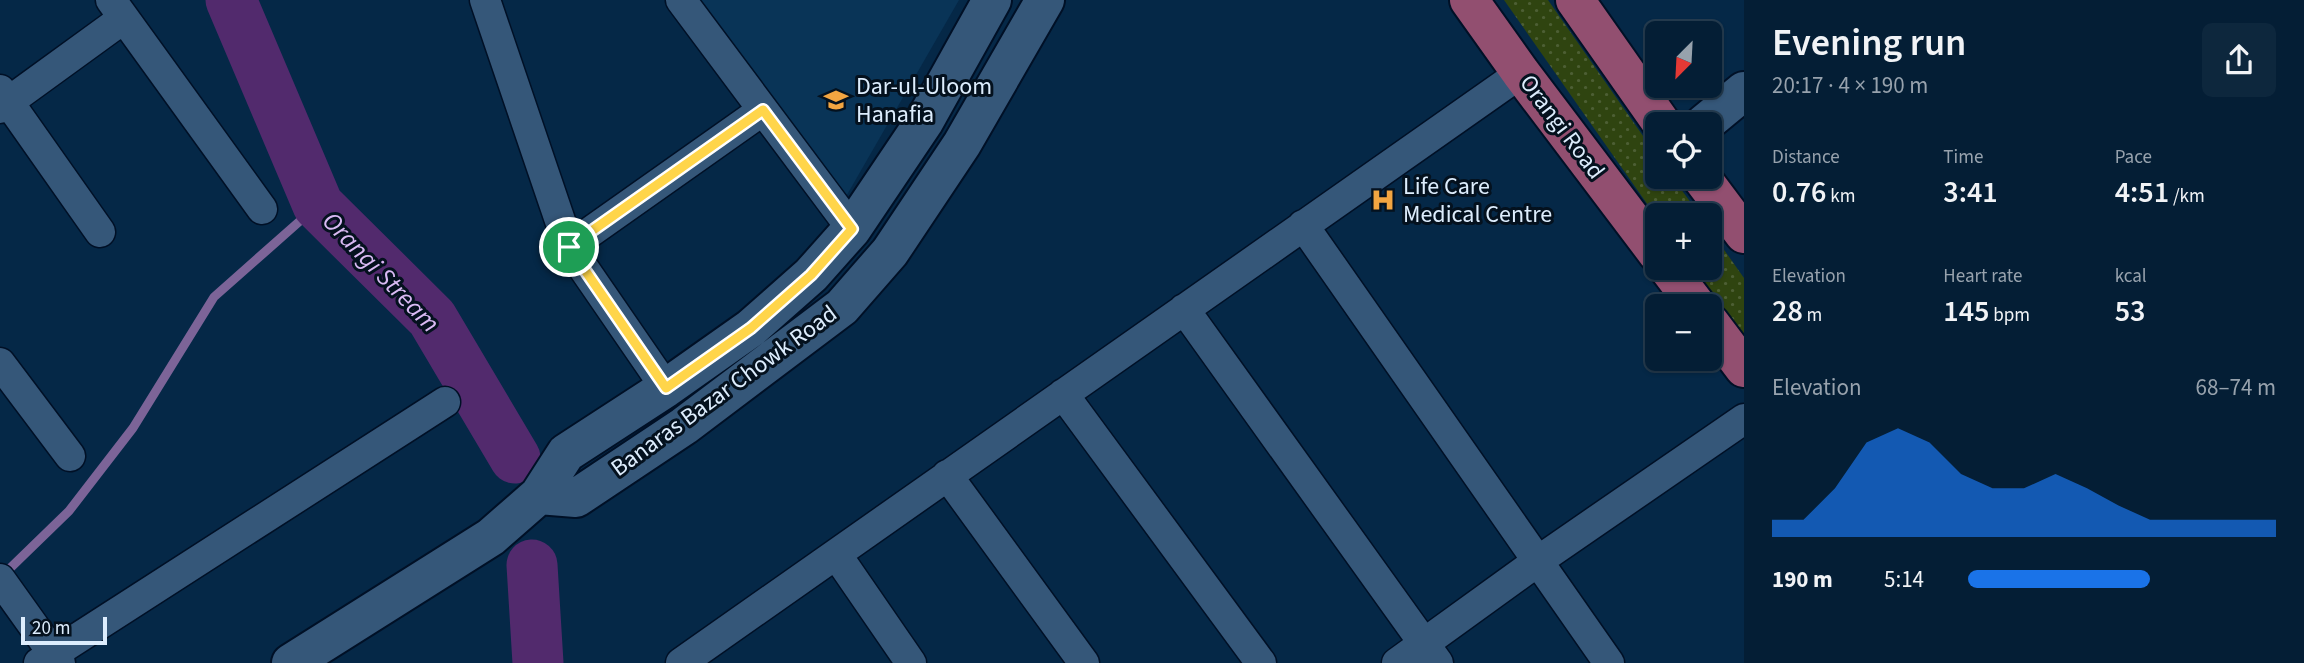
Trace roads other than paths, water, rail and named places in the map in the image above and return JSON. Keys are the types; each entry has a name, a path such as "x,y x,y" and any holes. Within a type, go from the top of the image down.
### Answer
{"main road":[{"name":"Banaras Bazar Chowk Road","path":"291,663 491,537 539,495 566,453 666,388 751,328 811,275 852,229 924,122 992,0"},
{"name":"Banaras Bazar Chowk Road","path":"539,495 576,498 684,426 842,307 890,252 955,155 1045,0"},
{"name":"Orangi Road","path":"1469,0 1645,237"},
{"path":"1575,0 1654,112"},
{"path":"1719,112 1744,91"},
{"path":"1710,189 1744,234"},
{"path":"1677,280 1688,294"},
{"path":"1722,339 1744,368"}],"street":[{"path":"485,0 569,247 666,388"},
{"path":"681,0 852,229"},
{"path":"100,232 3,100 117,9 262,209"},
{"path":"697,659 836,554 947,475 1521,73"},
{"path":"569,247 763,110"},
{"path":"1303,225 1609,663"},
{"path":"1184,309 1431,653"},
{"path":"0,363 70,456"},
{"path":"1063,394 1261,663"},
{"path":"0,579 51,660 445,402"},
{"path":"1397,663 1431,653 1538,561 1744,419"},
{"path":"947,475 1084,663"},
{"path":"836,554 911,663"}],"waterway":[{"name":"Orangi Stream","path":"231,0 318,205 432,318 515,458"},
{"path":"1,577 69,511 133,428 214,297 318,205"},
{"name":"Orangi Stream","path":"532,565 538,663"}],"place":[{"name":"Dar-ul-Uloom Hanafia","path":"836,100"},
{"name":"Life Care Medical Centre","path":"1383,200"}]}
